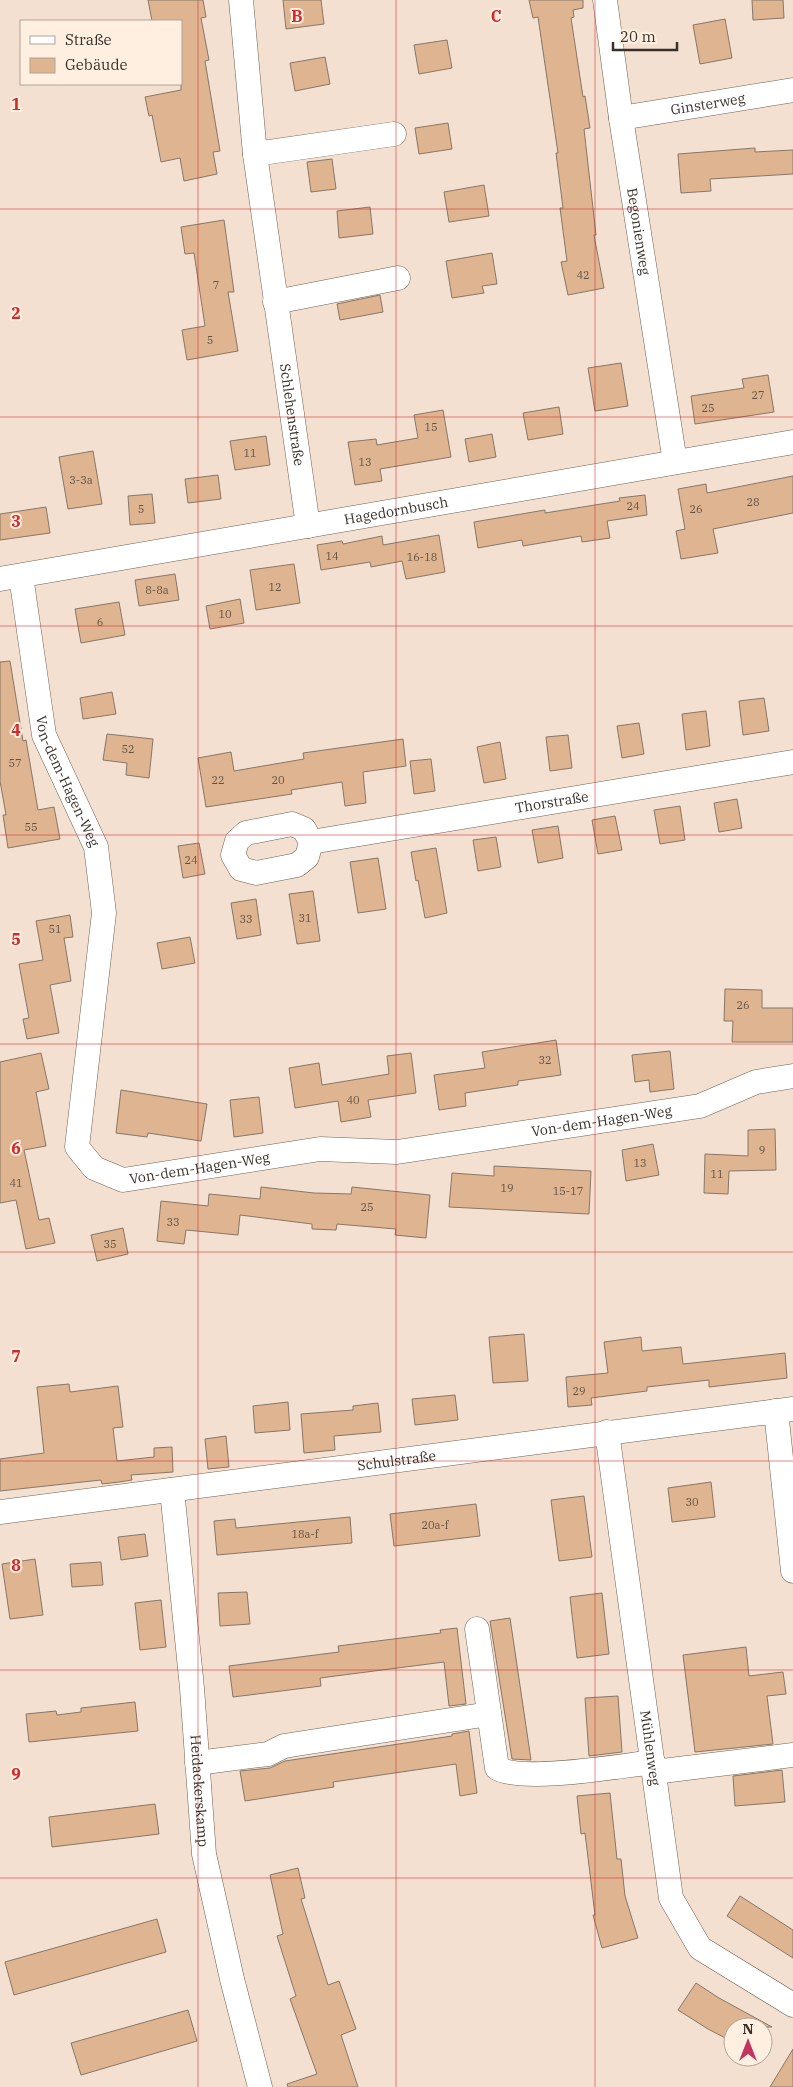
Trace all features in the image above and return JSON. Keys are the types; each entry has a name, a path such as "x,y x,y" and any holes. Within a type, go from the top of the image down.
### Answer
{"street":[{"name":"Schlehenstraße","path":"242,0 255,154 308,526"},
{"name":"Begonienweg","path":"605,0 621,118 676,462"},
{"name":"Ginsterweg","path":"621,118 793,90"},
{"path":"255,154 394,134"},
{"path":"275,302 398,278"},
{"name":"Hagedornbusch","path":"11,577 793,442"},
{"name":"Von-dem-Hagen-Weg","path":"11,577 44,735 96,847 104,914 77,1147 94,1168 123,1180 320,1150 397,1152 700,1106 756,1082 793,1076"},
{"name":"Thorstraße","path":"310,842 793,762"},
{"path":"785,1410 793,1572"},
{"name":"Schulstraße","path":"0,1512 785,1410"},
{"name":"Mühlenweg","path":"607,1432 671,1898 700,1948 793,2005"},
{"name":"Heidackerskamp","path":"172,1490 192,1688 204,1854 232,1979 260,2087"},
{"path":"477,1629 497,1768 504,1772 519,1775 549,1774 793,1755"},
{"path":"197,1763 268,1754 284,1746 489,1714"}],"building":[{"path":"148,0 203,0 206,17 201,18 209,60 205,61 220,151 213,152 217,174 184,181 180,158 161,162 152,115 149,116 145,97 181,90 182,20 152,20"},
{"path":"283,0 321,0 324,24 286,29"},
{"path":"529,0 583,0 583,8 573,10 574,17 571,18 583,97 585,96 590,128 584,129 596,235 594,235 604,288 568,295 561,262 567,261 560,208 563,208 556,153 558,153 538,17 533,18"},
{"path":"752,0 783,0 784,18 753,20"},
{"path":"725,19 732,58 700,64 693,25"},
{"path":"447,40 452,68 419,74 414,45"},
{"path":"325,57 330,84 295,91 290,63"},
{"path":"448,123 452,149 419,154 415,128"},
{"path":"755,148 755,152 793,150 793,174 710,179 711,191 681,193 678,154"},
{"path":"332,159 336,189 311,192 307,162"},
{"path":"484,185 489,216 449,222 444,192"},
{"path":"370,207 373,234 339,238 337,211"},
{"path":"224,220 234,292 228,292 238,351 187,360 182,330 205,326 194,253 185,254 181,227"},
{"path":"492,253 497,284 482,286 484,293 452,298 446,261"},
{"path":"380,295 383,312 340,320 337,304"},
{"path":"621,363 628,406 595,411 588,368"},
{"path":"768,375 774,412 695,424 691,396 744,388 742,379"},
{"path":"559,407 563,434 528,440 523,413"},
{"path":"443,410 451,457 380,469 382,481 355,485 348,442 376,439 377,445 418,438 414,415"},
{"path":"492,434 496,457 469,462 465,439"},
{"path":"266,436 270,465 235,470 230,441"},
{"path":"93,451 102,504 68,509 59,457"},
{"path":"218,475 221,499 188,503 185,479"},
{"path":"793,476 793,513 713,529 718,553 681,559 676,531 685,529 678,489 706,484 707,493"},
{"path":"152,494 155,523 130,525 128,496"},
{"path":"645,495 647,515 607,521 610,538 582,542 581,536 523,546 522,540 478,548 474,522 545,510 545,513 620,501 619,498"},
{"path":"46,507 50,533 0,540 0,514"},
{"path":"439,535 445,572 406,579 402,561 371,567 370,562 321,570 317,545 342,541 343,544 382,536 383,545"},
{"path":"294,564 300,603 256,610 250,570"},
{"path":"175,574 179,600 139,606 135,580"},
{"path":"240,599 244,623 210,629 206,606"},
{"path":"119,602 125,635 81,643 75,609"},
{"path":"10,661 23,741 26,740 38,810 54,807 60,839 8,848 3,815 6,815 0,781 0,662"},
{"path":"112,692 116,714 83,719 80,698"},
{"path":"764,698 769,731 743,735 739,701"},
{"path":"706,711 710,746 686,750 682,714"},
{"path":"639,723 644,754 622,758 617,726"},
{"path":"107,734 153,739 149,778 126,775 127,763 103,760"},
{"path":"568,735 572,768 550,771 546,737"},
{"path":"403,739 406,766 363,772 366,803 345,806 342,782 291,790 292,794 206,807 198,758 231,752 234,771 304,759 303,753"},
{"path":"500,742 506,779 484,783 477,747"},
{"path":"431,759 435,791 414,794 410,761"},
{"path":"737,799 742,828 719,832 714,803"},
{"path":"680,806 685,840 660,844 654,810"},
{"path":"615,816 622,850 598,854 592,820"},
{"path":"558,826 563,858 538,863 532,830"},
{"path":"496,837 501,867 478,871 473,840"},
{"path":"199,843 205,874 183,878 178,846"},
{"path":"436,848 447,913 425,918 411,852"},
{"path":"378,858 386,909 358,913 350,862"},
{"path":"313,891 320,941 297,944 289,894"},
{"path":"256,899 261,935 237,939 231,903"},
{"path":"70,915 73,937 64,938 71,981 50,985 59,1033 27,1039 23,1019 29,1018 19,964 43,960 36,921"},
{"path":"190,937 195,963 162,969 157,943"},
{"path":"725,989 762,990 762,1008 793,1008 793,1042 732,1042 733,1021 724,1021"},
{"path":"556,1040 561,1075 518,1081 518,1085 465,1093 466,1106 439,1110 434,1075 485,1068 482,1052"},
{"path":"670,1051 674,1089 650,1092 649,1080 635,1082 632,1055"},
{"path":"41,1053 49,1089 36,1092 46,1146 24,1150 39,1220 49,1218 55,1243 26,1249 16,1200 0,1203 0,1062"},
{"path":"411,1053 416,1093 368,1100 371,1117 341,1122 338,1101 295,1108 289,1068 319,1063 322,1085 389,1074 387,1056"},
{"path":"121,1090 207,1104 201,1141 148,1133 147,1137 116,1133"},
{"path":"259,1097 263,1133 234,1137 230,1100"},
{"path":"775,1129 776,1170 729,1171 728,1194 704,1193 705,1154 748,1156 748,1130"},
{"path":"653,1144 659,1175 626,1181 622,1150"},
{"path":"494,1166 591,1171 589,1214 449,1207 452,1173 494,1176"},
{"path":"261,1187 314,1193 351,1194 352,1187 430,1195 426,1238 395,1235 396,1229 337,1224 336,1230 312,1229 312,1224 240,1215 238,1235 186,1230 184,1244 157,1241 161,1201 208,1206 209,1194 260,1199"},
{"path":"123,1228 128,1254 97,1261 91,1235"},
{"path":"524,1334 528,1381 493,1383 489,1337"},
{"path":"641,1337 642,1351 681,1347 683,1364 785,1353 787,1378 709,1387 709,1380 647,1387 647,1391 591,1398 592,1405 568,1407 566,1377 608,1373 604,1342"},
{"path":"69,1384 70,1392 118,1386 123,1427 113,1428 117,1461 154,1457 154,1448 172,1447 173,1472 131,1475 132,1480 102,1484 101,1480 0,1491 0,1459 44,1453 37,1387"},
{"path":"455,1395 458,1420 415,1425 412,1399"},
{"path":"288,1402 290,1430 255,1433 253,1406"},
{"path":"378,1403 381,1432 334,1436 335,1450 304,1453 301,1414 353,1410 353,1406"},
{"path":"226,1436 229,1467 208,1469 205,1439"},
{"path":"711,1482 715,1517 672,1522 668,1488"},
{"path":"584,1496 592,1557 559,1561 551,1500"},
{"path":"476,1504 480,1536 394,1546 390,1514"},
{"path":"350,1517 352,1543 217,1555 214,1521 235,1519 236,1528"},
{"path":"145,1534 148,1556 121,1560 118,1537"},
{"path":"35,1559 43,1615 10,1619 2,1564"},
{"path":"101,1562 103,1585 72,1587 70,1564"},
{"path":"247,1592 250,1624 220,1626 218,1593"},
{"path":"602,1593 609,1654 577,1658 570,1597"},
{"path":"161,1600 166,1647 140,1650 135,1603"},
{"path":"510,1618 531,1760 512,1759 490,1621"},
{"path":"457,1628 466,1704 449,1706 444,1662 320,1678 321,1686 233,1697 229,1666 339,1652 338,1646 441,1633 440,1630"},
{"path":"746,1647 749,1676 783,1672 786,1694 767,1696 773,1744 695,1752 683,1655"},
{"path":"618,1696 622,1752 589,1756 585,1698"},
{"path":"135,1702 138,1731 29,1742 26,1714 56,1711 57,1715 81,1712 81,1708"},
{"path":"469,1731 477,1793 460,1796 456,1764 333,1782 334,1787 245,1801 240,1771 270,1768 285,1761 452,1736 452,1734"},
{"path":"782,1770 785,1802 735,1806 733,1776"},
{"path":"610,1793 617,1859 621,1859 625,1896 638,1938 602,1948 593,1915 595,1915 585,1833 581,1834 577,1796"},
{"path":"155,1804 159,1834 52,1847 49,1817"},
{"path":"298,1868 305,1898 301,1899 328,1985 339,1981 356,2029 341,2035 358,2087 288,2087 287,2084 317,2074 290,1999 296,1996 277,1936 283,1934 270,1875"},
{"path":"740,1896 793,1930 793,1958 727,1916"},
{"path":"157,1919 166,1952 14,1995 5,1962"},
{"path":"696,1983 754,2017 723,2017 723,2037 678,2010"},
{"path":"188,2010 197,2041 81,2075 71,2043"},
{"path":"793,2049 793,2087 770,2087"}]}
